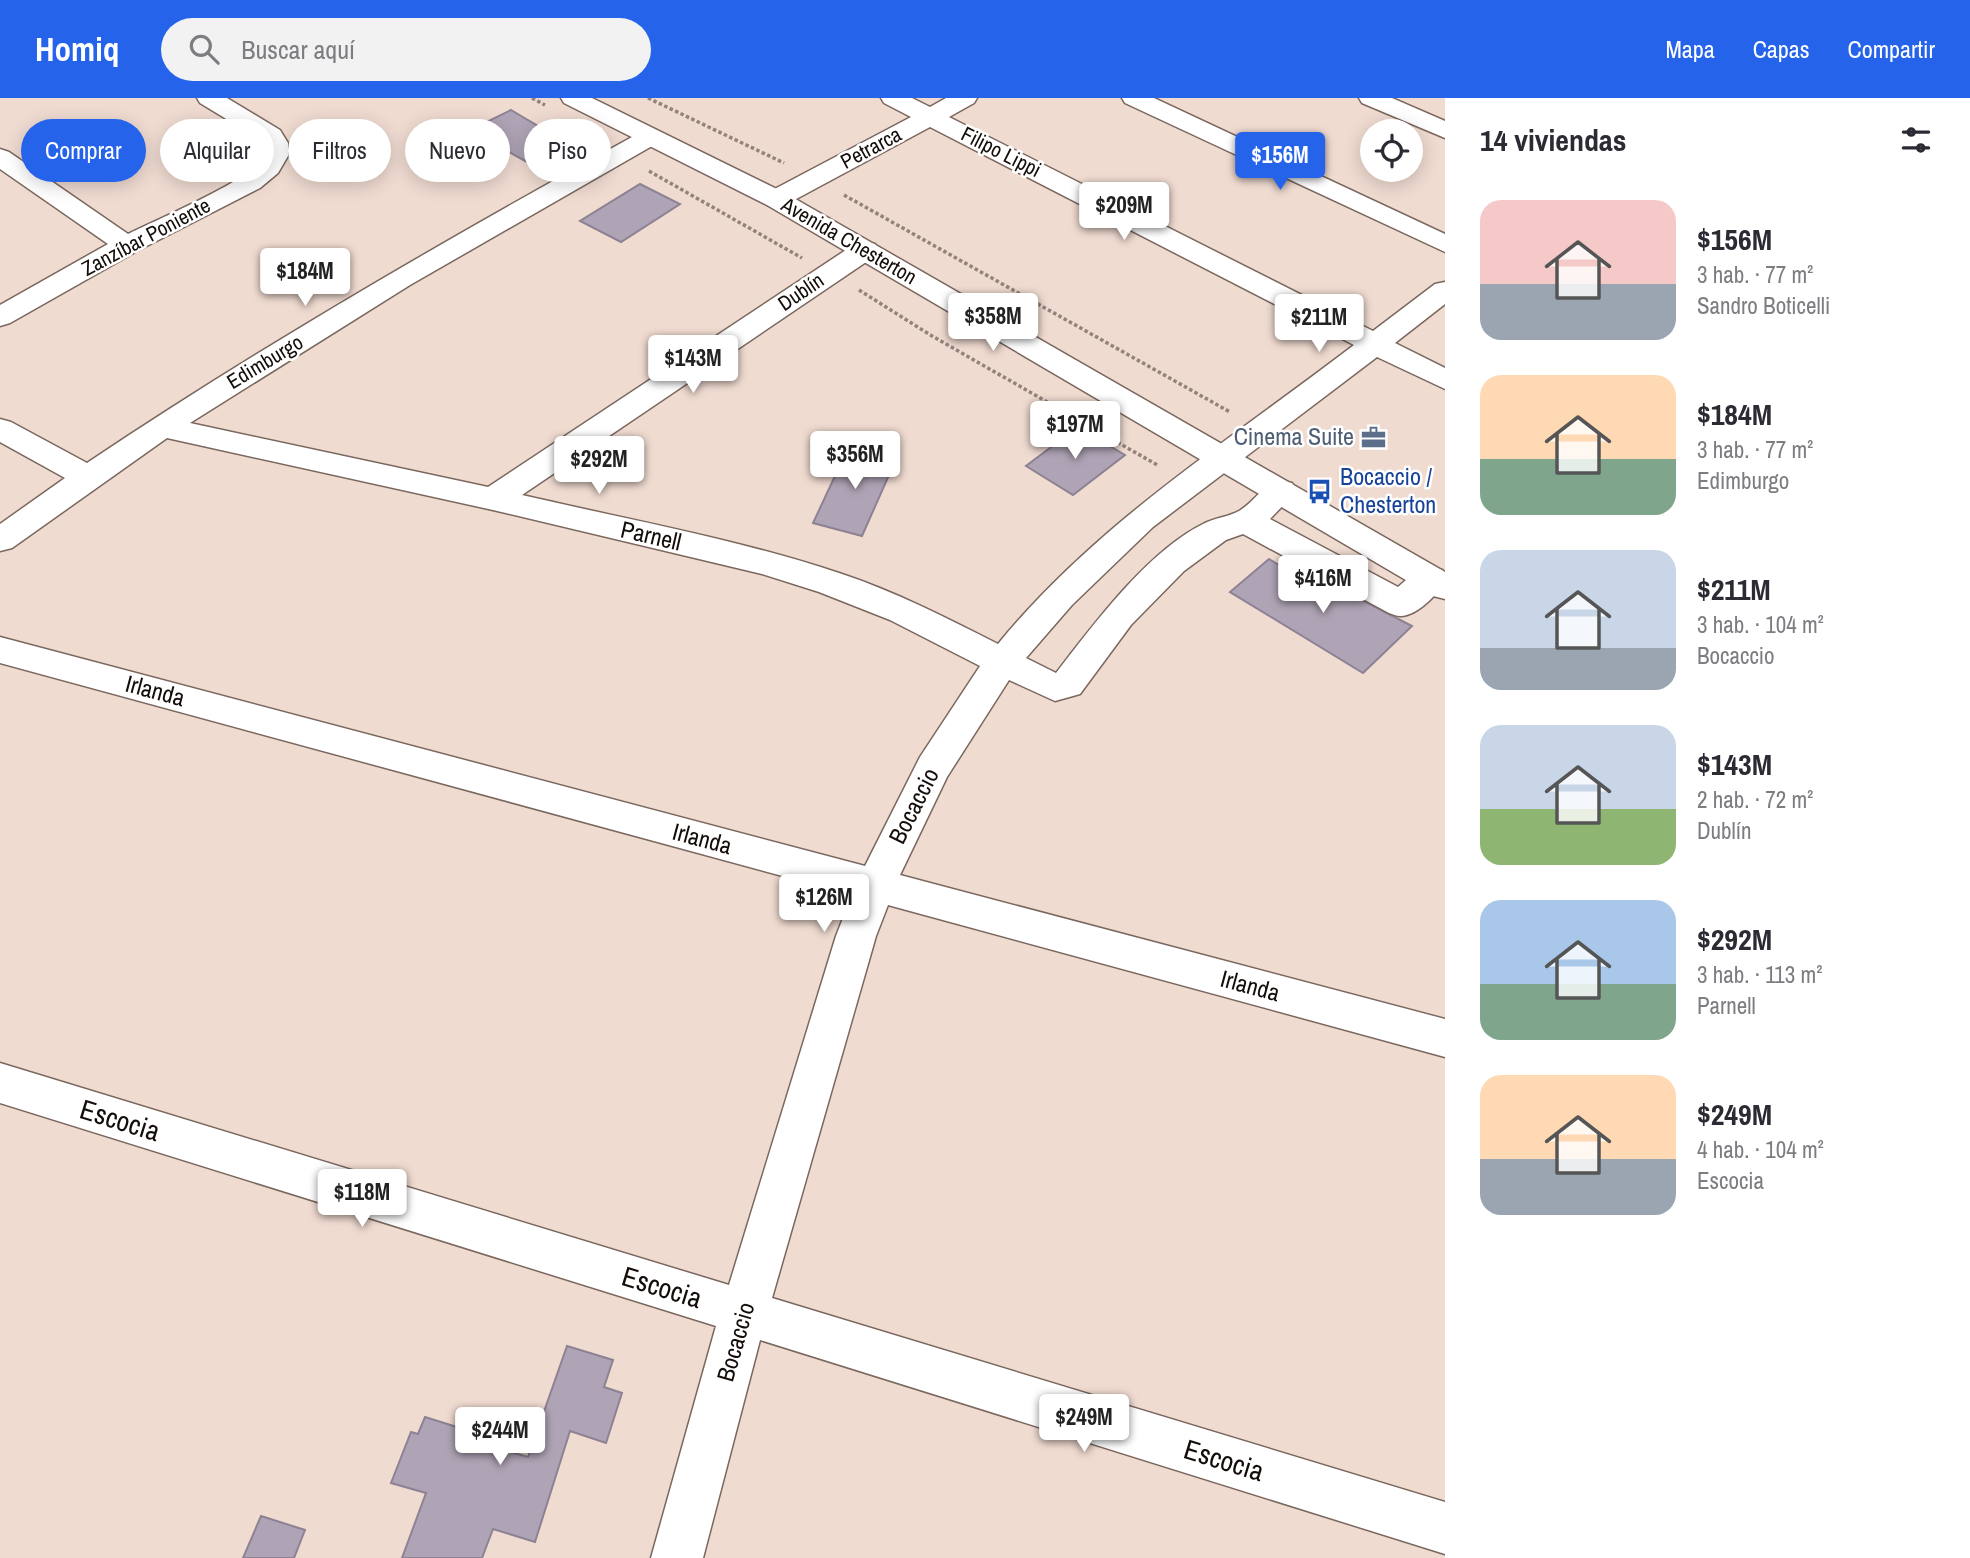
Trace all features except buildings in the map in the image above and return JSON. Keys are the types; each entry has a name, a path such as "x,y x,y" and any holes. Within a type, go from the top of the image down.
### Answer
{"street":[{"name":"Zanzíbar Poniente","path":"0,317 127,245 251,182 273,163 278,149 271,135 209,98"},
{"name":"Avenida Chesterton","path":"573,98 776,199 1437,582"},
{"name":"Filipo Lippi","path":"893,98 1445,380"},
{"name":"Petrarca","path":"776,199 965,98"},
{"path":"1134,98 1445,244"},
{"path":"1371,98 1445,130"},
{"name":"Edimburgo","path":"0,540 87,476 349,311 650,137"},
{"path":"0,157 127,245"},
{"name":"Dublín","path":"493,499 865,250"},
{"name":"Bocaccio","path":"677,1558 744,1312 839,989 875,886 939,757 1004,662 1041,617 1110,548 1223,457 1445,290"},
{"name":"Parnell","path":"162,427 493,499 765,563 831,583 902,611 1055,688 1067,684 1119,616 1172,563 1214,532 1246,521"},
{"path":"0,429 87,476"},
{"path":"1281,491 1246,521 1401,604 1437,582"},
{"name":"Irlanda","path":"0,650 1445,1038"},
{"name":"Escocia","path":"0,1083 1445,1528"}],"path":[{"path":"648,98 815,178 1262,430"}],"place":[{"name":"Cinema Suite","path":"1374,437"},
{"name":"Bocaccio / Chesterton","path":"1320,491"}]}
